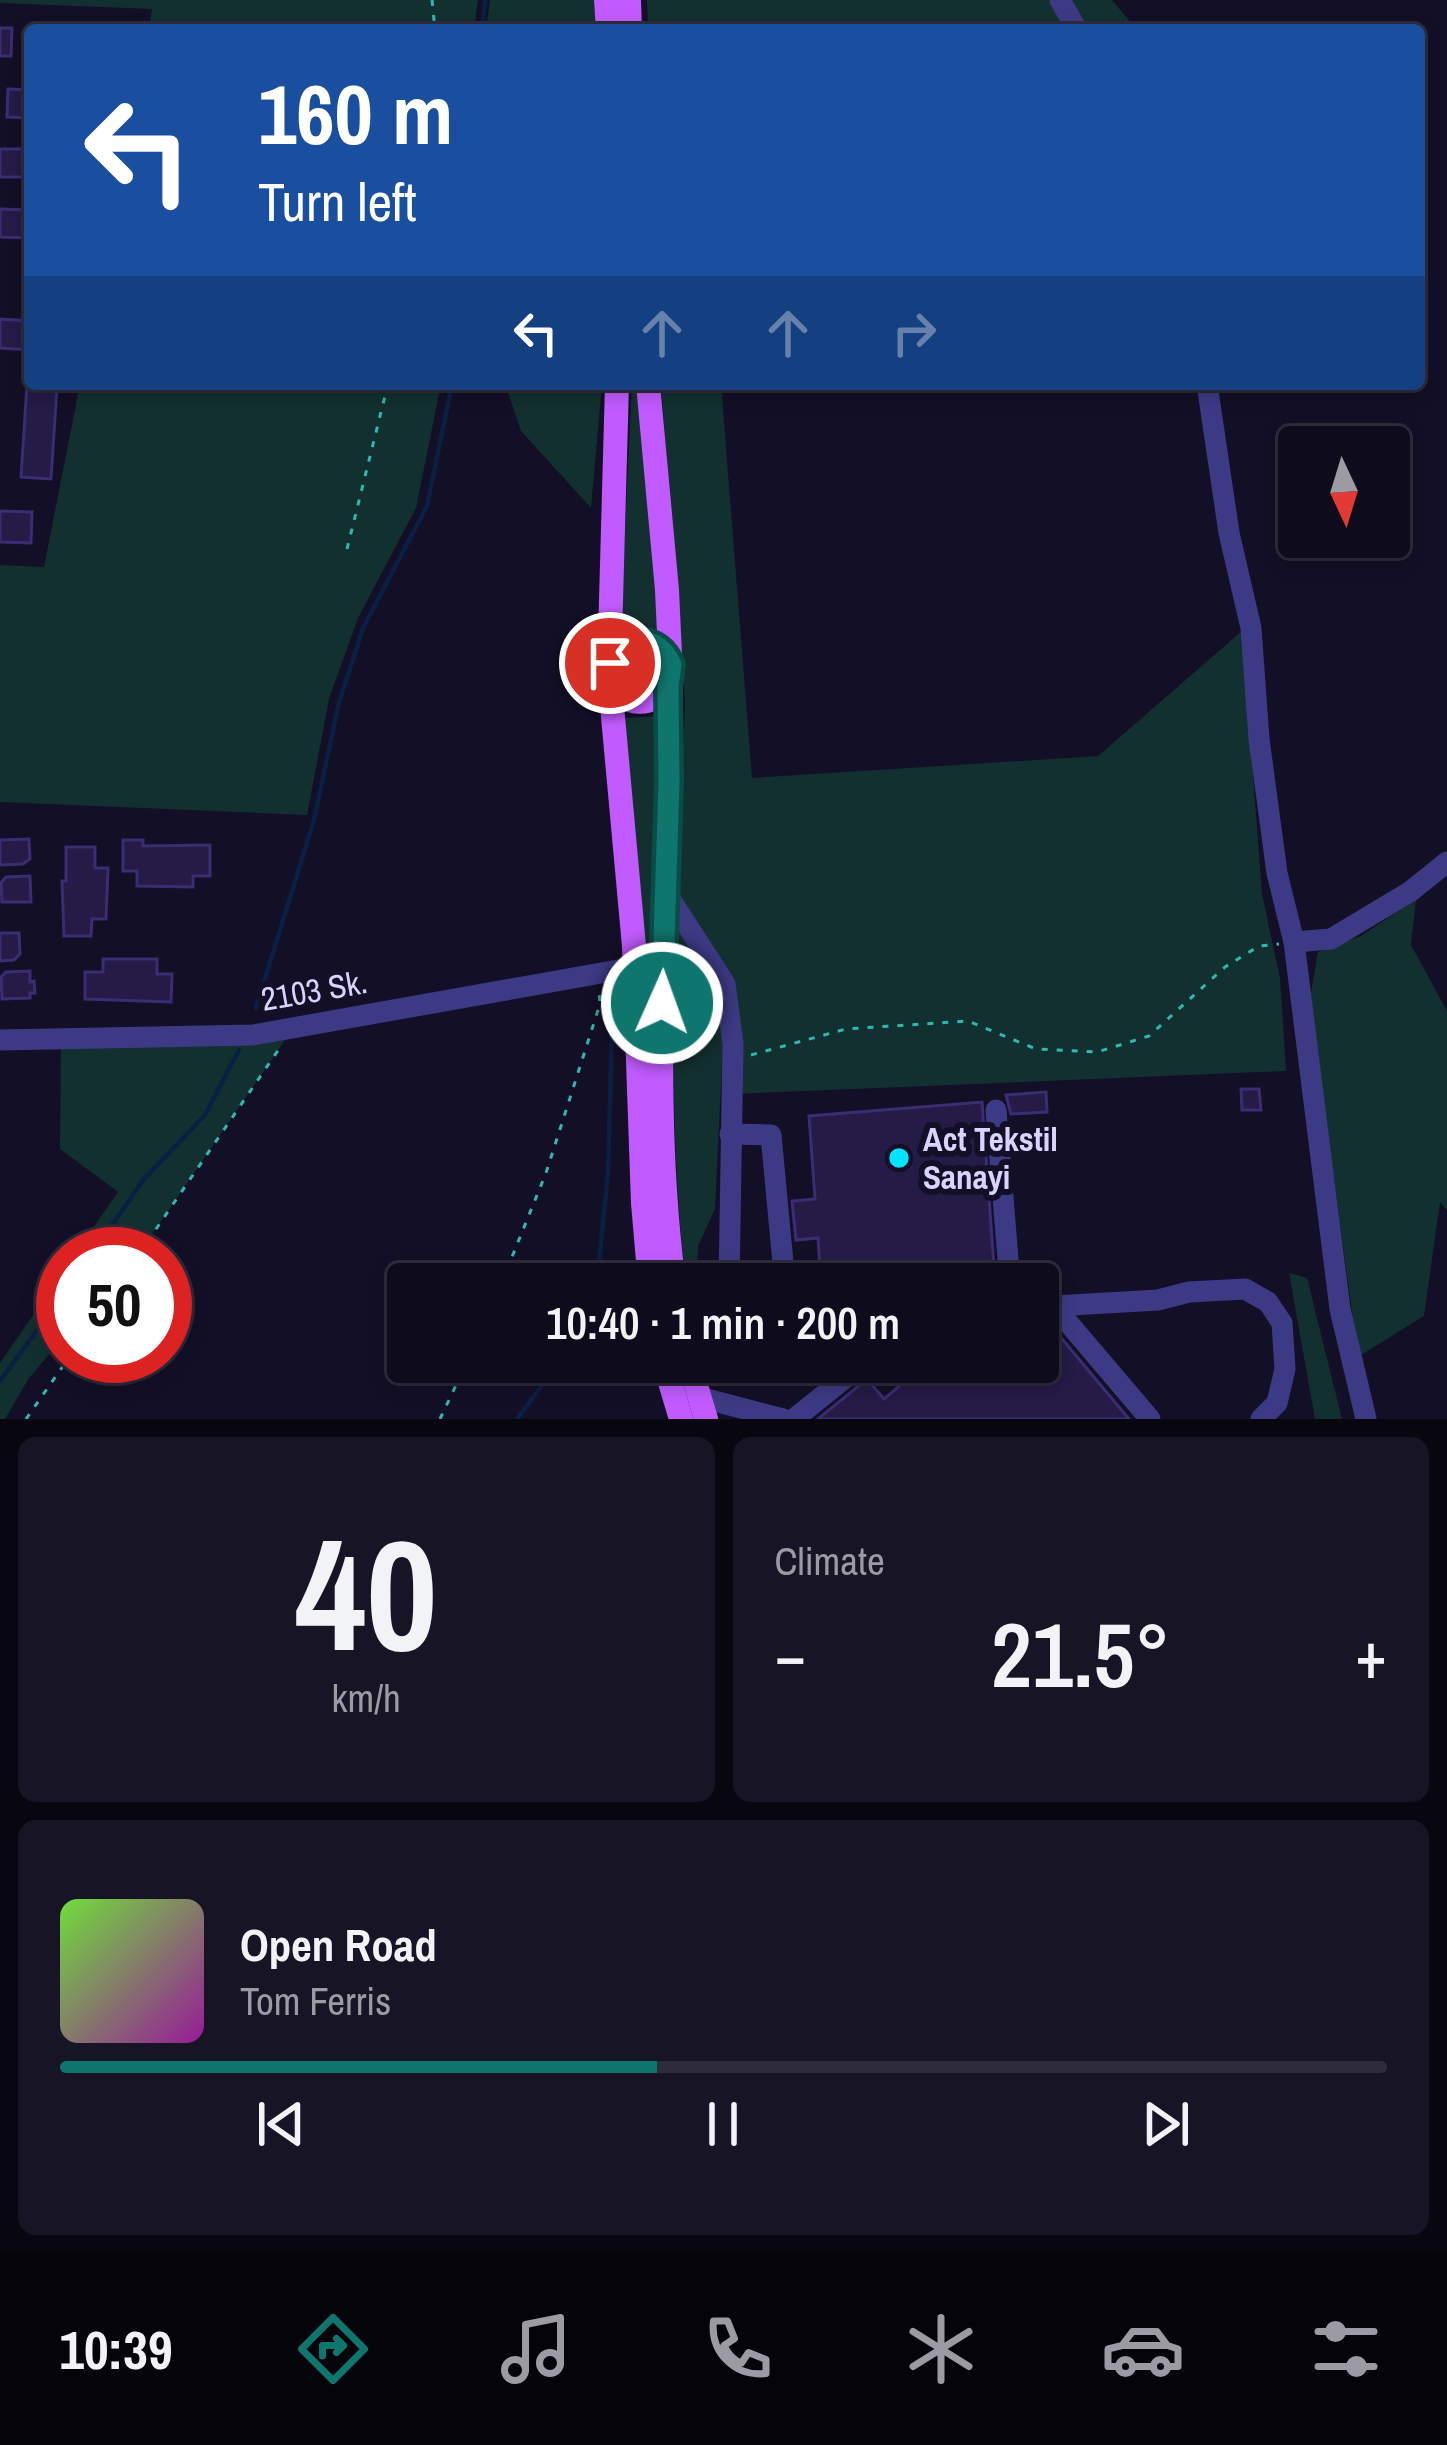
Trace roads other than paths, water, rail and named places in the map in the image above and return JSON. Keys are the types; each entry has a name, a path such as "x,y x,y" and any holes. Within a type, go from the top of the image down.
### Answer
{"main road":[{"path":"617,390 610,673 635,967 648,1263"},
{"path":"648,390 670,676 662,1050 672,1263"},
{"path":"610,673 621,647 639,640 659,647 670,676"},
{"path":"610,673 623,698 642,703 653,700 670,676"},
{"path":"670,1383 681,1419"}],"street":[{"path":"1208,390 1229,533 1251,628 1259,739 1277,873 1294,942 1340,1309 1366,1419"},
{"path":"1294,942 1331,939 1411,892 1447,862"},
{"path":"664,891 725,985 733,1044 729,1263"},
{"name":"2103 Sk.","path":"0,1040 253,1035 635,967"},
{"path":"996,1110 1008,1263"},
{"path":"730,1134 771,1135 783,1263"},
{"path":"1059,1305 1245,1289 1268,1302 1282,1323 1286,1370 1277,1403 1261,1419"},
{"path":"1059,1320 1150,1419"},
{"path":"702,1408 783,1419 835,1383"}],"waterway":[{"path":"483,24 485,0"},
{"path":"256,1008 314,820 339,702 364,626 427,506 451,390"},
{"path":"599,1263 608,1173 613,988"},
{"path":"111,1227 144,1179 205,1115 239,1050"},
{"path":"0,1381 36,1332"},
{"path":"517,1419 544,1383"}],"place":[{"name":"Act Tekstil Sanayi","path":"899,1158"}]}
